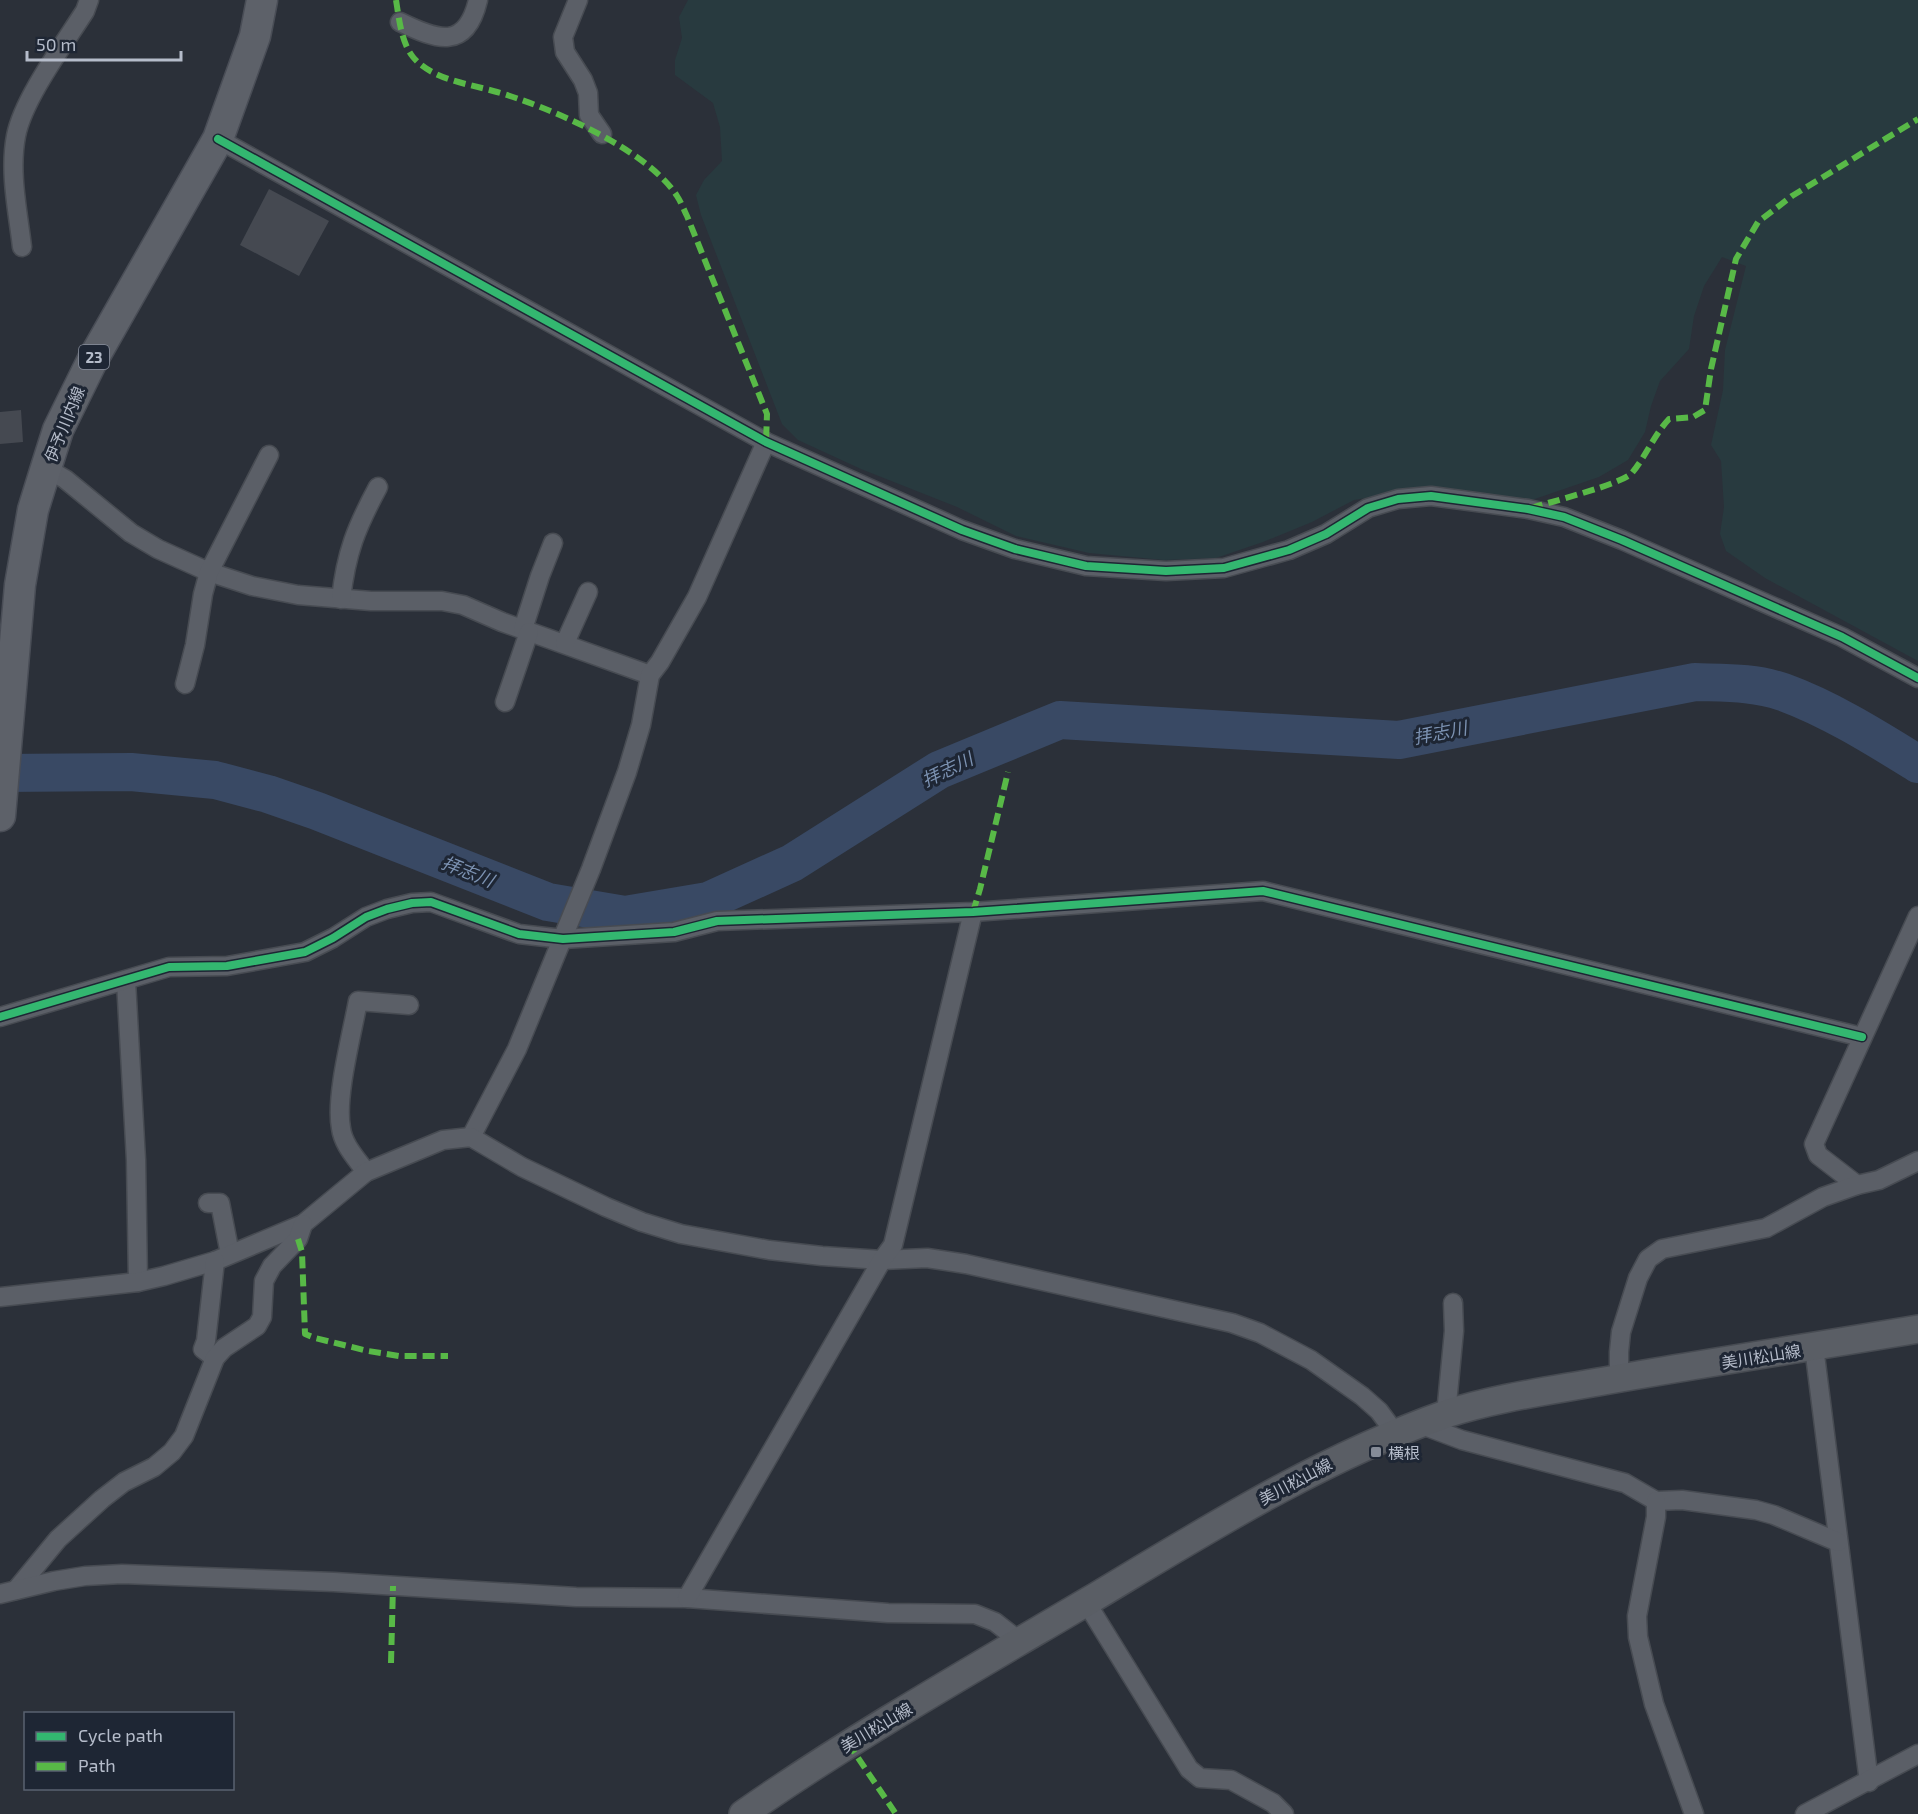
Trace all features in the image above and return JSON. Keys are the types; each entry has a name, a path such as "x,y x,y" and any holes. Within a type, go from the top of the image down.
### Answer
{"main road":[{"name":"伊予川内線","path":"1,810 20,585 33,510 58,430 93,359 218,139 255,36 262,0"},
{"name":"美川松山線","path":"743,1814 848,1743 1018,1640 1313,1470 1356,1449 1446,1414 1519,1397 1619,1378 1918,1329"}],"street":[{"path":"22,247 14,164 16,134 32,95 89,0"},
{"path":"400,22 426,35 439,38 454,37 464,32 472,19 478,0"},
{"path":"578,0 563,37 565,52 583,80 588,93 589,115 602,134"},
{"path":"218,139 766,442 962,530 1015,549 1086,566 1166,571 1224,568 1289,550 1326,534 1368,508 1398,499 1431,496 1528,508 1564,518 1622,540 1842,637 1918,678"},
{"path":"471,1137 517,1049 591,869 627,772 641,725 650,675 660,662 697,597 766,442"},
{"path":"185,684 209,572 269,455"},
{"path":"46,468 65,480 131,533 158,549 209,572 298,595 341,599 442,601 463,605 650,675"},
{"path":"341,599 343,577 354,533 378,487"},
{"path":"505,702 540,576 553,543"},
{"path":"566,643 588,592"},
{"path":"0,1017 169,967 226,966 305,951 333,938 366,917 412,903 431,902 519,934 564,935 674,932 717,921 972,912 1263,891 1862,1037"},
{"path":"687,1598 882,1260 893,1245 972,912"},
{"path":"1857,1185 1818,1155 1814,1144 1918,916"},
{"path":"126,981 136,1160 138,1282"},
{"path":"366,1172 346,1143 340,1129 343,1088 358,1001 409,1005"},
{"path":"0,1297 138,1282 223,1258 303,1224 366,1172 443,1140 471,1137 522,1167 606,1207 642,1222 681,1234 770,1250 882,1260 927,1258 966,1264 1233,1323 1311,1360 1379,1411 1396,1434"},
{"path":"1619,1378 1618,1352 1621,1332 1638,1278 1648,1259 1662,1249 1766,1228 1823,1197 1879,1180 1918,1161"},
{"path":"208,1203 220,1203 223,1258 203,1348 214,1358"},
{"path":"8,1592 58,1539 102,1499 124,1482 154,1467 172,1452 184,1436 214,1358 224,1348 257,1326 262,1317 264,1281 272,1266 298,1239 303,1224"},
{"path":"1446,1414 1454,1331 1453,1303"},
{"path":"1814,1347 1869,1782"},
{"path":"1422,1425 1462,1440 1625,1483 1656,1501 1682,1500 1756,1510 1774,1515 1838,1542"},
{"path":"1656,1501 1656,1517 1637,1616 1638,1638 1654,1704 1694,1814"},
{"path":"8,1592 75,1578 122,1574 334,1582 576,1597 687,1598 888,1613 975,1614 995,1622 1018,1640"},
{"path":"1086,1602 1189,1769 1200,1778 1231,1780 1273,1803 1284,1814"},
{"path":"1805,1814 1918,1754"}],"shaded area":[{"path":"688,0 1918,0 1918,661 1765,578 1726,551 1720,534 1724,507 1721,461 1711,445 1723,390 1725,350 1746,266 1722,257 1704,286 1694,316 1689,349 1660,381 1645,432 1628,460 1599,477 1526,502 1412,490 1354,500 1312,522 1216,558 1164,560 1089,553 1016,536 957,507 861,469 798,440 782,424 701,215 696,195 704,180 722,161 720,127 713,103 675,75 675,60 682,38 679,17"}],"building":[{"path":"269,189 329,221 299,276 240,245"},
{"path":"21,410 23,442 0,444 0,412"}],"waterway":[{"name":"拝志川","path":"0,773 131,772 215,780 268,794 317,811 548,902 625,915 708,901 792,863 939,770 1060,720 1399,740 1695,682 1728,683 1772,689 1801,699 1852,725 1918,764"}],"marked path":[{"path":"396,0 406,44 413,57 421,65 441,76 518,99 569,119 621,146 663,179 677,196 687,216 767,414 766,442"},
{"path":"1531,508 1626,477 1632,473 1669,419 1693,417 1705,410 1711,369 1736,259 1758,222 1792,196 1918,119"},
{"path":"973,912 1008,772"},
{"path":"298,1239 302,1252 305,1334 368,1351 399,1356 448,1356"},
{"path":"391,1663 393,1586"},
{"path":"848,1743 896,1814"}],"cycle path":[{"path":"218,139 766,442 962,530 1015,549 1086,566 1166,571 1224,568 1289,550 1326,534 1368,508 1398,499 1431,496 1528,509 1564,517 1622,540 1842,637 1918,678"},
{"path":"0,1017 169,967 227,966 305,952 366,917 412,903 431,902 519,934 563,939 674,932 717,921 973,912 1263,891 1862,1037"}],"place":[{"name":"横根","path":"1376,1452"}]}
